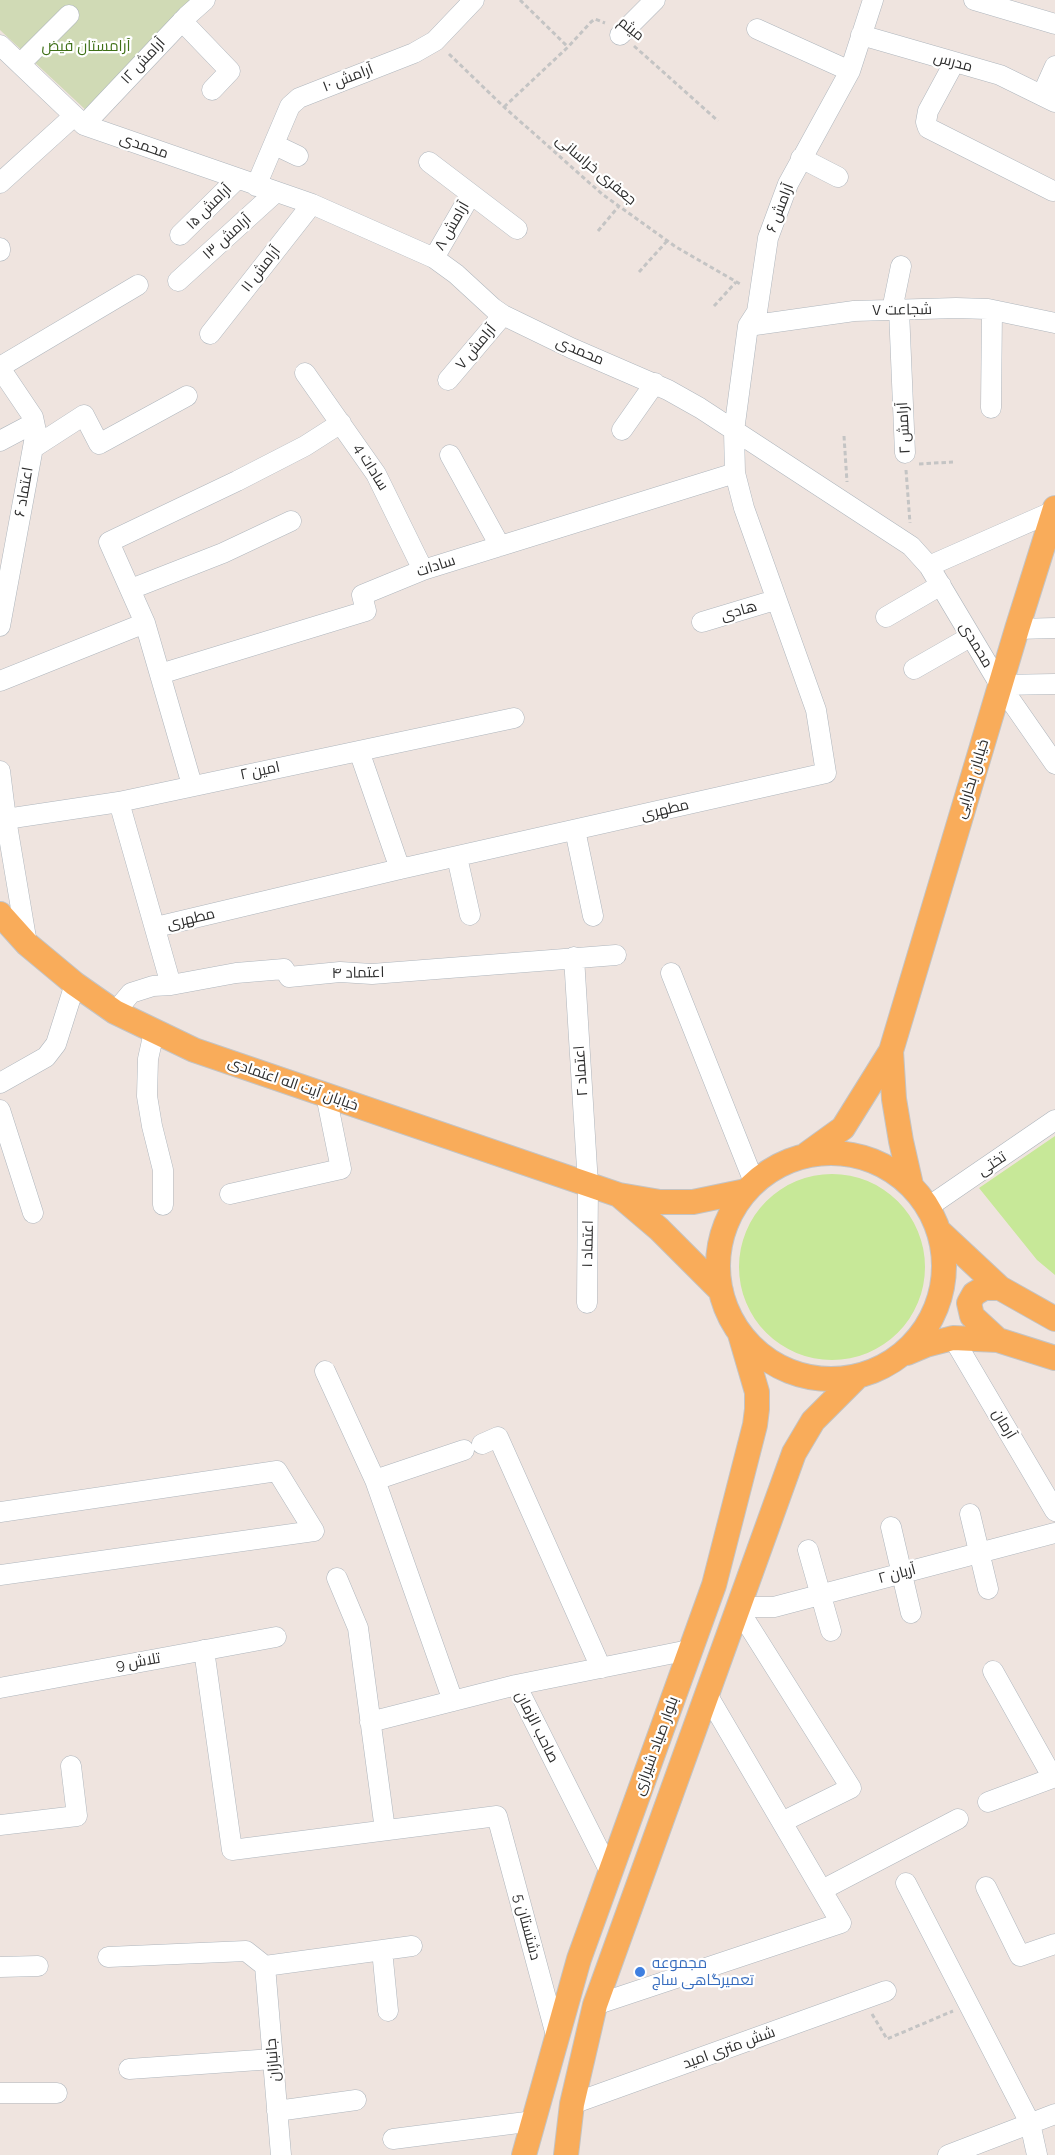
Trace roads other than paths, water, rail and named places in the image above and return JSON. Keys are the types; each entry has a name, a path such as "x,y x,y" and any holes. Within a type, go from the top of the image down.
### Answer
{"main road":[{"name":"خیابان بخارایی","path":"806,1155 843,1128 891,1052 1054,509"},
{"name":"خیابان آیت اله اعتمادی","path":"0,914 27,944 75,984 115,1012 154,1032 194,1050 619,1195"},
{"name":"خیابان بخارایی","path":"891,1052 894,1099 911,1185"},
{"path":"902,1356 926,1330 940,1300 945,1266 940,1232 928,1207 911,1185 889,1168 862,1157 834,1152 806,1155 779,1165 750,1187 727,1221 718,1255 721,1291 728,1313 741,1334 758,1353 780,1368 814,1378 831,1380 857,1377 881,1369 926,1345 953,1338 998,1340 1055,1358"},
{"path":"619,1195 660,1202 693,1202 750,1187"},
{"path":"619,1195 659,1229 721,1291"},
{"path":"940,1232 1000,1288 1055,1319"},
{"path":"998,1340 972,1316 969,1303 974,1294 984,1288 1000,1288"},
{"name":"بلوار صیاد شیرازی","path":"524,2155 579,1959 714,1585 755,1425 757,1392 741,1334"},
{"name":"بلوار صیاد شیرازی","path":"566,2155 572,2104 595,2005 794,1453 813,1421 857,1377"}],"street":[{"name":"آرامش ۱۲","path":"1,181 79,120 205,0"},
{"name":"آرامش ۱۰","path":"256,186 290,106 299,98 414,53 435,40 474,0"},
{"path":"620,35 655,0"},
{"name":"آرامش ۶","path":"734,431 748,326 757,312 768,238 788,184 850,71 873,0"},
{"path":"974,0 1055,24"},
{"path":"20,64 69,15"},
{"path":"182,21 230,71 212,90"},
{"path":"757,29 850,71"},
{"name":"مدرس","path":"861,35 1000,75 1048,98"},
{"path":"0,45 79,120"},
{"path":"954,63 928,111 926,122 928,128 1053,190"},
{"path":"1048,98 1055,66"},
{"name":"محمدی","path":"79,120 256,186 312,204 373,229 434,258 503,315 571,348 655,383 700,408 848,504 911,546 929,566 1000,685 1055,764"},
{"path":"275,145 298,156"},
{"path":"801,158 838,177"},
{"path":"429,162 517,230"},
{"name":"آرامش ۱۵","path":"180,235 237,179"},
{"name":"آرامش ۱۳","path":"178,281 276,192"},
{"name":"آرامش ۸","path":"434,258 471,194"},
{"name":"آرامش ۱۱","path":"210,334 312,204"},
{"name":"آرامش ۲","path":"901,266 895,310 905,459"},
{"path":"0,441 34,423 33,417 0,367 138,285"},
{"name":"شجاعت ۷","path":"748,326 854,311 956,308 992,310 1055,323"},
{"path":"991,408 992,310"},
{"name":"آرامش ۷","path":"448,380 503,315"},
{"name":"سادات 4","path":"305,373 376,474 423,570"},
{"path":"622,430 655,383"},
{"path":"33,448 84,415 99,444 187,396"},
{"name":"اعتماد ۶","path":"0,626 8,537 33,448 36,431 34,423"},
{"path":"192,785 146,623 109,542 237,481 305,446 341,423"},
{"name":"مطهری","path":"156,927 400,869 826,773 816,710 744,508 735,473 734,431"},
{"path":"450,454 500,546"},
{"name":"سادات","path":"160,674 366,611 362,595 423,570 735,473"},
{"path":"929,566 1054,509"},
{"path":"131,589 223,553 291,521"},
{"path":"886,617 941,585"},
{"name":"هادی","path":"702,622 775,600"},
{"path":"0,681 146,623"},
{"path":"1017,629 1055,628"},
{"path":"914,669 970,637"},
{"path":"1000,685 1055,684"},
{"name":"امین ۲","path":"6,819 119,802 514,718"},
{"path":"359,751 400,869"},
{"path":"0,771 27,944"},
{"path":"119,802 171,985"},
{"path":"575,830 593,916"},
{"path":"457,857 470,915"},
{"name":"اعتماد ۴","path":"115,1012 130,993 153,986 265,970 284,969 289,977 340,972 372,974 616,955"},
{"name":"اعتماد ۲","path":"574,957 588,1185"},
{"path":"671,973 750,1187"},
{"path":"0,1083 46,1057 56,1044 75,984"},
{"path":"154,1032 148,1059 147,1096 163,1170 163,1205"},
{"path":"230,1194 340,1169 326,1095"},
{"path":"0,1110 33,1213"},
{"name":"تختی","path":"928,1207 1055,1120"},
{"name":"اعتماد ۱","path":"587,1303 588,1185"},
{"name":"آرمان","path":"953,1338 1055,1511"},
{"path":"326,1371 375,1480 453,1701"},
{"path":"375,1480 498,1437 601,1668"},
{"path":"0,1512 277,1471 314,1531 0,1575"},
{"path":"970,1514 988,1589"},
{"path":"891,1527 911,1613"},
{"name":"آریان ۲","path":"737,1607 774,1607 1055,1533"},
{"path":"808,1550 831,1631"},
{"path":"204,1650 232,1850 385,1830 358,1628 337,1578"},
{"path":"737,1607 851,1788 782,1822"},
{"name":"تلاش 9","path":"0,1688 276,1637"},
{"path":"516,1685 689,1650"},
{"path":"988,1802 1054,1777 993,1671"},
{"name":"صاحب الزمان","path":"370,1722 516,1685 610,1872"},
{"path":"595,2005 841,1923 708,1696"},
{"path":"0,1825 77,1816 71,1766"},
{"name":"دشتستان 5","path":"385,1830 497,1816 557,2039"},
{"path":"822,1890 958,1819"},
{"path":"906,1882 1030,2123 1037,2155"},
{"path":"986,1887 1020,1956 1055,1944"},
{"path":"108,1957 246,1951 265,1966 412,1946"},
{"path":"382,1950 388,2011"},
{"path":"0,1967 38,1966"},
{"name":"جانبازان","path":"265,1966 281,2155"},
{"name":"شش متری امید","path":"572,2104 886,1991"},
{"path":"129,2069 273,2059"},
{"path":"0,2093 57,2093"},
{"path":"278,2111 356,2100"},
{"path":"948,2155 1055,2114"},
{"path":"393,2139 534,2121"}],"place":[{"name":"مجموعه تعمیرگاهی ساچ","path":"640,1972"}],"park label":[{"name":"آرامستان فیض","path":"86,46"}]}
